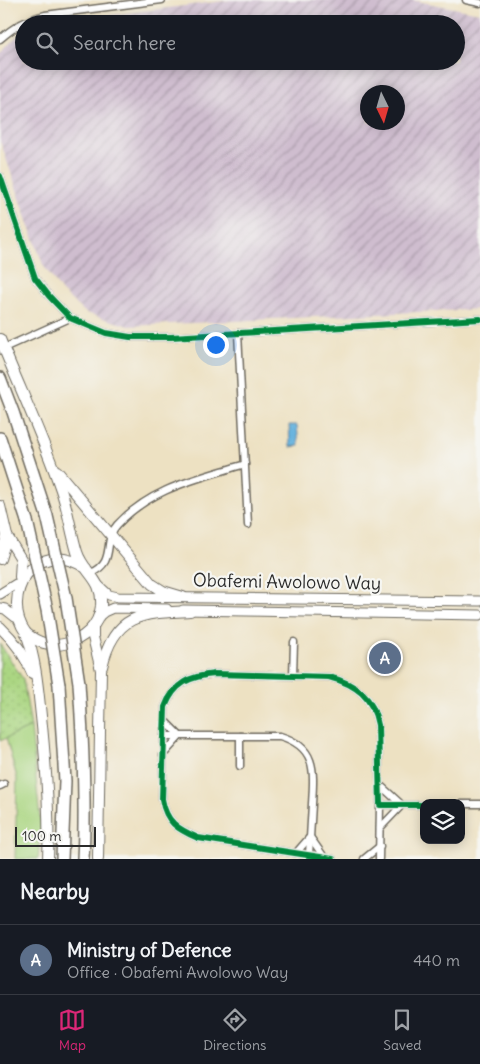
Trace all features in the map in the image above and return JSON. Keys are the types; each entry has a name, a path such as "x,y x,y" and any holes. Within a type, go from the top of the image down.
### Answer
{"highway":[{"path":"2,343 67,508 77,552 98,585 101,607 95,622 93,637 101,670"},
{"path":"0,378 47,516 66,598 79,683 85,781 83,859"},
{"path":"0,438 27,521 47,610 59,685 65,781 62,859"},
{"path":"47,454 61,476 152,584 163,591 184,597"},
{"path":"0,506 7,536 21,559 18,581 13,595 13,606 15,617 26,633 34,663 38,690 47,786 48,859"},
{"path":"0,559 7,536"},
{"path":"18,581 28,568 39,561 51,557 75,561 88,570"},
{"path":"98,859 101,670 107,648 116,633 128,622 136,618 150,613 190,611"},
{"path":"26,633 36,640 48,644 61,645 73,642 84,636 95,622"},
{"path":"0,627 14,642 29,664 38,690"}],"main road":[{"path":"0,594 18,581"},
{"name":"Obafemi Awolowo Way","path":"98,585 109,595 118,597 480,601"},
{"path":"0,608 5,609 15,617"},
{"name":"Obafemi Awolowo Way","path":"95,622 104,612 113,608 156,608 190,611 480,615"}],"street":[{"path":"45,15 162,0"},
{"path":"466,0 480,3"},
{"path":"0,39 15,26"},
{"path":"0,176 35,278 70,318 106,333 130,337 238,333 480,319"},
{"path":"2,343 70,318"},
{"path":"238,333 248,525"},
{"path":"88,570 99,569 104,563 107,557 110,535 118,523 154,495 244,464"},
{"path":"293,676 294,642"},
{"path":"333,859 198,838 183,832 170,821 164,810 162,799 165,720 170,694 182,683 196,675 214,674 329,677 354,687 365,695 372,704 378,725 380,785 379,859"},
{"path":"165,720 180,736"},
{"path":"164,736 280,736 293,740 308,753 313,764 314,778 309,855"},
{"path":"163,755 180,736"},
{"path":"240,736 240,766"},
{"path":"380,785 402,805"},
{"path":"465,804 480,804"},
{"path":"380,805 420,805"},
{"path":"380,828 402,805"},
{"path":"296,853 310,837"},
{"path":"310,837 324,857"},
{"path":"364,859 380,846"}],"shaded area":[{"path":"231,0 412,0 480,13 480,309 129,326 86,313 62,292 43,265 0,141 0,54 15,38 15,70 465,70 465,15 113,15"}],"green space":[{"path":"0,644 23,679 31,727 0,741"},
{"path":"31,727 41,830 38,859 15,859 17,778 6,738"}],"water":[{"path":"289,425 297,425 299,446 290,447"}],"cycle path":[{"path":"0,176 35,278 70,318 106,333 130,337 171,337 480,319"},
{"path":"333,859 198,838 174,824 166,814 162,799 165,707 178,687 191,679 215,674 329,677 339,680 362,693 376,715 378,725 380,805 420,805"}],"place":[{"name":"Ministry of Defence","path":"385,658"}]}
